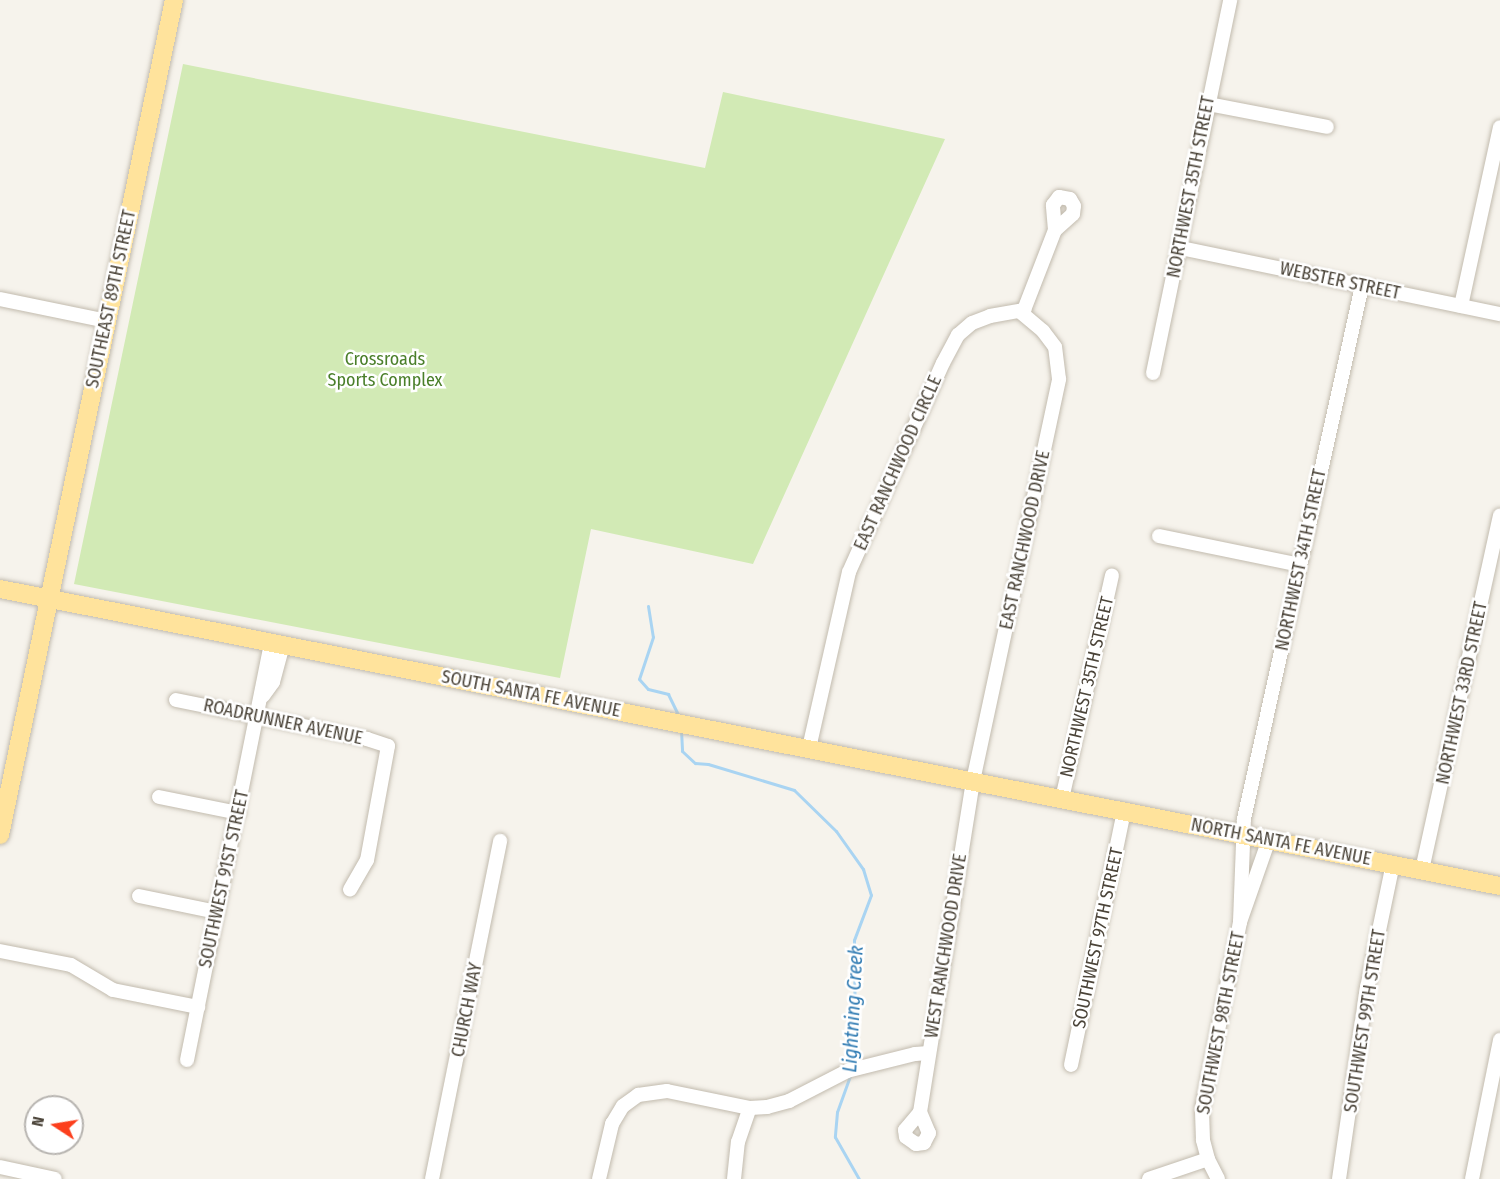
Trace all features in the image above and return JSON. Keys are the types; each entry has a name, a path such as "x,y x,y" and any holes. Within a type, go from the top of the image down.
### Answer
{"main road":[{"name":"SOUTHEAST 89TH STREET","path":"0,834 174,0"},
{"name":"SOUTH SANTA FE AVENUE","path":"0,588 1062,799"},
{"name":"NORTH SANTA FE AVENUE","path":"1062,799 1500,886"}],"street":[{"name":"NORTHWEST 35TH STREET","path":"1153,374 1181,248 1230,0"},
{"path":"1208,104 1327,127"},
{"path":"1461,306 1500,127"},
{"path":"1020,312 1027,306 1055,230"},
{"name":"WEBSTER STREET","path":"1181,248 1500,314"},
{"name":"NORTHWEST 34TH STREET","path":"1244,834 1248,801 1362,286"},
{"path":"0,299 107,321"},
{"name":"EAST RANCHWOOD CIRCLE","path":"809,748 846,579 944,363 958,335 972,323 990,316 1020,312"},
{"name":"EAST RANCHWOOD DRIVE","path":"973,781 1059,379 1055,347 1043,331 1020,312"},
{"name":"NORTHWEST 33RD STREET","path":"1422,870 1500,515"},
{"path":"1159,536 1300,565"},
{"name":"NORTHWEST 35TH STREET","path":"1062,799 1112,576"},
{"name":"SOUTHWEST 91ST STREET","path":"187,1060 257,717 262,698 273,682 277,644"},
{"name":"ROADRUNNER AVENUE","path":"176,700 367,739 388,746 367,860 350,890"},
{"name":"WEST RANCHWOOD DRIVE","path":"920,1112 973,781"},
{"path":"159,797 238,813"},
{"name":"SOUTHWEST 97TH STREET","path":"1071,1065 1124,811"},
{"name":"SOUTHWEST 98TH STREET","path":"1240,922 1244,834"},
{"name":"SOUTHWEST 98TH STREET","path":"1218,1179 1208,1159 1202,1132 1202,1108 1240,922 1269,839"},
{"name":"CHURCH WAY","path":"432,1179 500,841"},
{"name":"SOUTHWEST 99TH STREET","path":"1339,1179 1367,988 1392,864"},
{"path":"139,896 217,912"},
{"path":"0,951 71,965 113,990 198,1007"},
{"path":"1472,1179 1500,1040"},
{"path":"599,1179 612,1124 630,1099 646,1092 681,1093 750,1107 767,1107 789,1101 830,1078 862,1066 929,1053"},
{"path":"734,1179 736,1155 750,1107"},
{"path":"1149,1179 1208,1159"},
{"path":"0,1167 55,1179"}],"green space":[{"name":"Crossroads Sports Complex","path":"183,64 705,168 723,92 945,139 753,564 591,529 560,678 74,584"}],"waterway":[{"name":"Lightning Creek","path":"648,606 653,637 639,679 648,689 668,694 679,717"},
{"name":"Lightning Creek","path":"681,730 682,751 695,763 708,764 794,790 836,831 863,869 871,895 854,940 855,1053 852,1067"},
{"name":"Lightning Creek","path":"851,1073 837,1112 835,1137 859,1179"}]}
